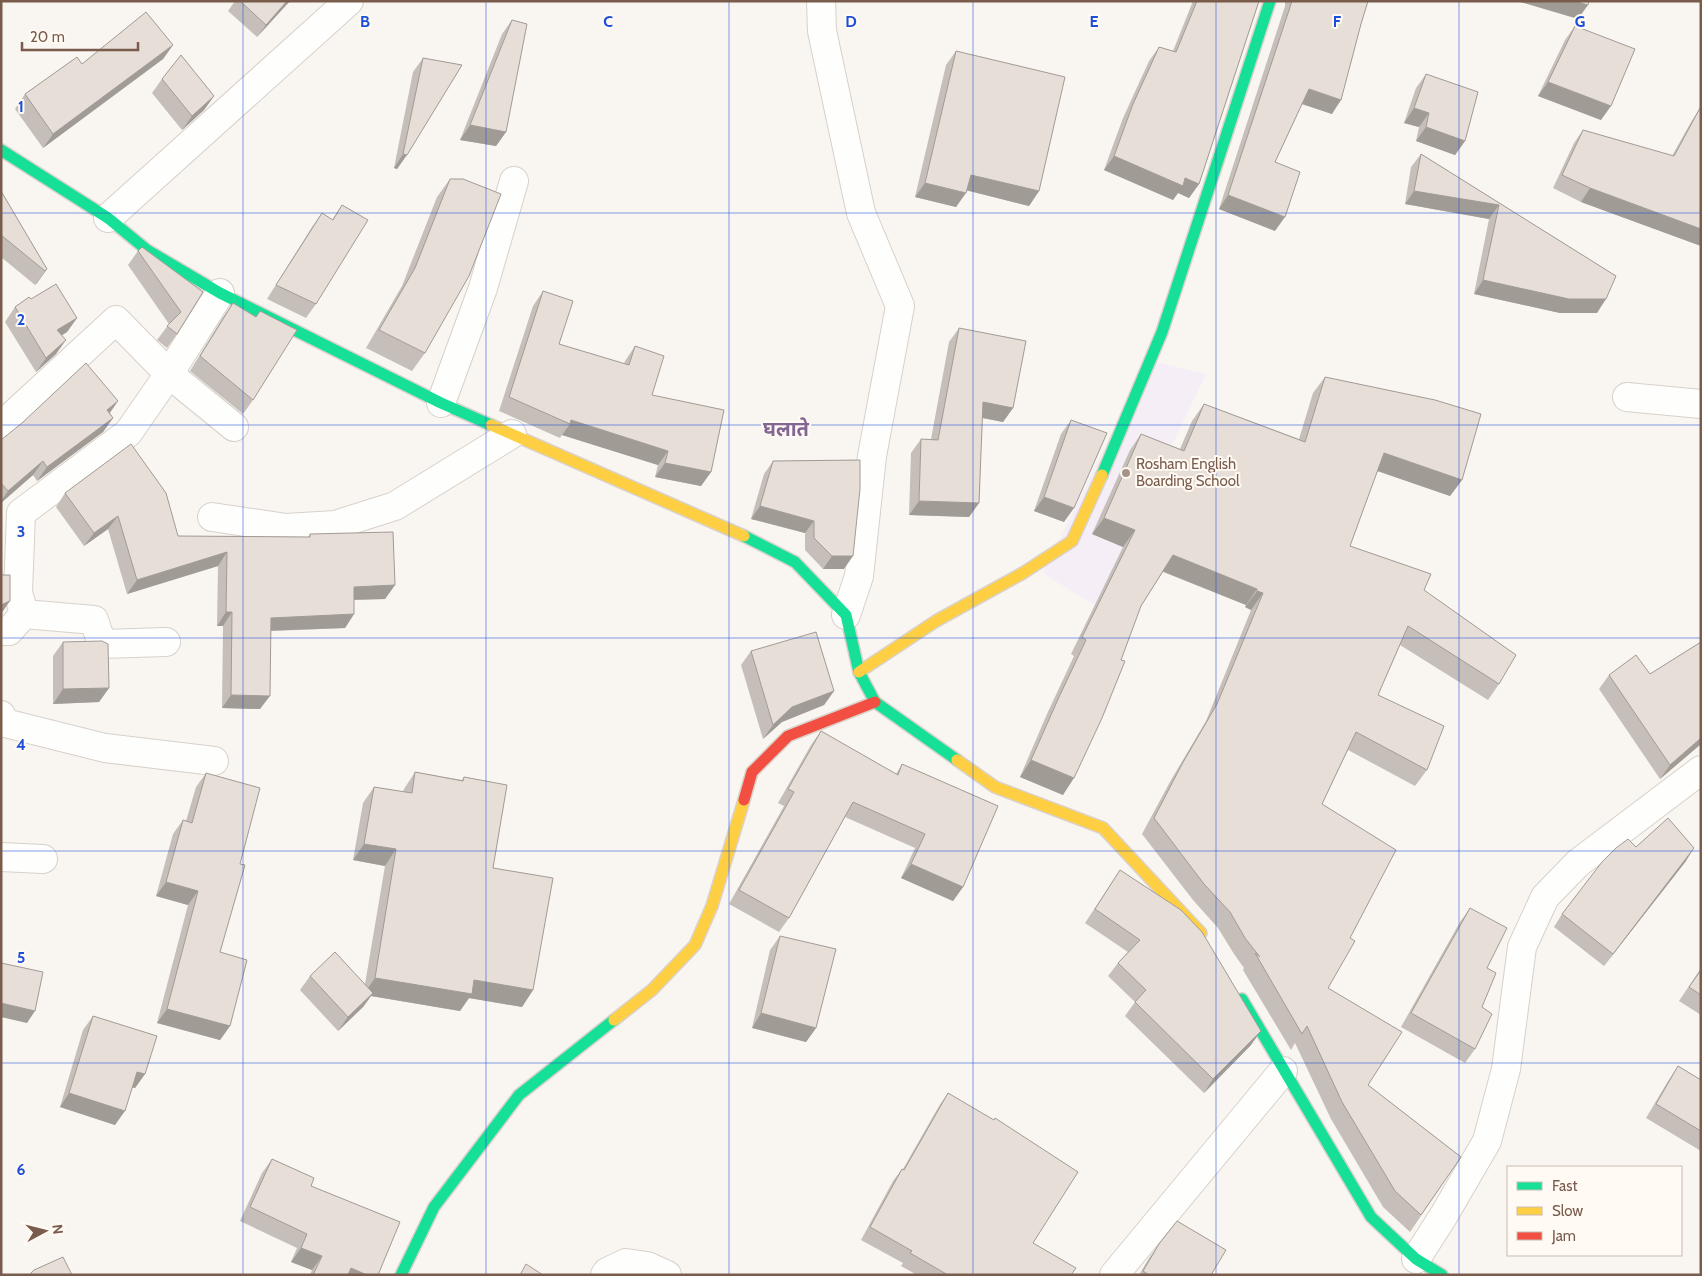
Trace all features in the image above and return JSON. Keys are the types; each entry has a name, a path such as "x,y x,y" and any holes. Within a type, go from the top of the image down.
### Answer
{"main road":[{"path":"859,672 936,621 1023,573 1072,541 1103,473 1162,332 1270,1"},
{"path":"1,150 108,218 146,250 220,293 441,403 732,530 795,562 846,615 859,672 875,702 995,787 1103,828 1205,936 1210,945"},
{"path":"401,1275 434,1207 519,1095 652,990 695,945 712,906 752,772 788,736 875,702"},
{"path":"1235,988 1371,1217 1416,1258 1442,1275"}],"street":[{"path":"108,218 349,1"},
{"path":"822,1 822,31 861,213 900,306 872,456 859,576 846,615"},
{"path":"441,403 483,288 514,180"},
{"path":"24,614 18,592 22,513 128,433 169,374 220,293"},
{"path":"1,426 116,320 169,374 234,427"},
{"path":"1627,397 1701,404"},
{"path":"212,517 286,528 335,525 395,506 512,434"},
{"path":"1,631 9,631 24,614"},
{"path":"24,614 94,620 102,644 166,642"},
{"path":"1,716 5,723 105,748 214,761"},
{"path":"1416,1258 1444,1215 1487,1141 1506,1069 1522,947 1545,897 1578,863 1701,770"},
{"path":"1,857 43,859"},
{"path":"1114,1275 1283,1071"},
{"path":"605,1275 607,1272 626,1263 648,1266 667,1275"}],"shaded area":[{"name":"Rosham English Boarding School","path":"1148,360 1206,374 1095,606 1043,573"}],"building":[{"path":"240,1 287,1 266,25"},
{"path":"1197,1 1259,1 1199,184 1185,178 1183,186 1114,156 1133,104 1159,47 1176,52"},
{"path":"1292,1 1368,1 1341,100 1309,89 1275,162 1300,172 1285,217 1228,195"},
{"path":"1574,1 1589,1 1588,5"},
{"path":"146,12 173,45 53,134 25,94 77,57 82,64"},
{"path":"512,20 527,24 506,132 470,125"},
{"path":"1575,26 1635,49 1611,106 1548,82"},
{"path":"956,51 1065,77 1039,191 971,175 966,193 925,183"},
{"path":"181,55 214,96 192,116 162,79"},
{"path":"423,58 462,65 407,155 403,154"},
{"path":"1426,74 1478,92 1465,141 1426,127 1429,113 1414,108"},
{"path":"1700,108 1701,229 1590,188 1562,175 1583,130 1674,156"},
{"path":"1421,154 1616,276 1606,299 1569,299 1483,280 1499,205 1414,191"},
{"path":"450,179 463,179 501,194 469,276 425,353 379,330 415,268"},
{"path":"1,191 47,269 45,271 1,235"},
{"path":"342,205 368,220 316,304 276,285 322,213 333,220"},
{"path":"142,247 203,292 177,334 167,326 181,312 138,251"},
{"path":"56,284 77,318 57,330 66,340 46,358 15,307 29,297 31,299"},
{"path":"543,291 573,301 559,344 629,365 635,346 664,356 652,395 724,410 711,472 665,463 668,451 571,420 570,424 509,397"},
{"path":"233,303 256,317 260,311 297,330 253,400 200,356"},
{"path":"959,328 1026,341 1013,408 983,402 979,503 919,501 921,439 938,440"},
{"path":"86,363 118,401 107,410 113,418 47,467 43,461 8,491 1,483 1,440"},
{"path":"1325,377 1435,400 1481,414 1462,480 1384,453 1350,546 1431,574 1424,590 1516,655 1499,684 1408,626 1378,695 1444,726 1427,770 1356,732 1322,804 1396,850 1350,938 1355,941 1328,988 1402,1032 1368,1085 1461,1157 1421,1215 1395,1191 1342,1102 1307,1026 1302,1034 1255,953 1260,957 1245,938 1230,912 1204,884 1154,818 1182,764 1217,704 1263,593 1173,555 1141,606 1121,660 1125,661 1102,718 1074,778 1031,760 1086,640 1082,637 1135,530 1104,518 1141,434 1184,451 1204,404 1305,442"},
{"path":"1071,420 1107,433 1074,508 1044,497"},
{"path":"131,444 166,493 178,536 310,537 310,534 393,532 395,585 354,587 354,614 271,618 270,696 231,695 232,612 226,612 227,552 137,580 118,516 94,533 65,493"},
{"path":"860,460 860,489 853,556 832,556 814,538 814,521 760,506 773,461"},
{"path":"1,575 10,575 10,601 1,606"},
{"path":"816,632 834,691 792,707 773,725 751,651"},
{"path":"102,641 108,644 109,688 63,689 63,642"},
{"path":"1701,642 1701,738 1670,765 1609,675 1636,655 1650,674"},
{"path":"821,731 898,775 902,764 998,806 963,887 911,864 925,834 853,802 789,918 739,890 794,792 788,789"},
{"path":"415,772 463,781 464,777 507,785 493,868 553,878 533,990 474,980 472,994 375,978 396,849 364,844 374,787 412,793"},
{"path":"206,773 260,788 240,864 245,865 220,952 247,960 230,1026 167,1009 198,891 166,882 183,820 192,823"},
{"path":"1668,818 1694,848 1613,954 1562,914 1602,862 1616,848 1628,839 1636,847"},
{"path":"1120,870 1181,910 1202,932 1261,1031 1213,1079 1135,1002 1146,990 1118,963 1140,940 1095,909"},
{"path":"1470,908 1507,928 1487,968 1496,973 1482,1007 1492,1014 1475,1049 1411,1013"},
{"path":"780,936 836,949 816,1028 761,1013"},
{"path":"335,952 373,993 348,1017 310,976"},
{"path":"1,963 43,972 35,1011 1,1003"},
{"path":"1701,970 1701,995 1689,987"},
{"path":"93,1016 157,1036 145,1074 137,1072 125,1111 69,1093"},
{"path":"1678,1066 1701,1080 1701,1131 1656,1104"},
{"path":"948,1093 994,1120 995,1118 1078,1172 1033,1243 1076,1268 1071,1275 948,1275 910,1253 912,1251 870,1227 902,1169 904,1170"},
{"path":"272,1159 314,1178 311,1186 400,1222 378,1275 367,1275 351,1268 348,1275 313,1275 322,1256 301,1248 307,1234 250,1207"},
{"path":"1177,1221 1226,1250 1211,1275 1149,1275 1143,1271 1159,1244"},
{"path":"63,1257 72,1275 29,1275 34,1270"},
{"path":"526,1264 543,1275 520,1275"}],"traffic: fast":[{"path":"1102,475 1162,332 1270,1"},
{"path":"1,150 108,218 147,250 220,293 441,403 491,425"},
{"path":"744,536 795,562 846,615 859,672 875,702 957,760"},
{"path":"1242,999 1371,1217 1416,1259 1442,1275"},
{"path":"401,1275 434,1207 519,1095 614,1020"}],"traffic: slow":[{"path":"491,425 744,536"},
{"path":"859,672 936,621 1023,573 1072,541 1102,475"},
{"path":"957,760 995,787 1103,828 1201,933"},
{"path":"614,1020 652,990 695,945 712,906 744,800"}],"traffic: jam":[{"path":"744,800 752,772 788,736 875,702"}],"place":[{"name":"Rosham English Boarding School","path":"1126,473"}],"district":[{"name":"घलाते","path":"786,429"}]}
